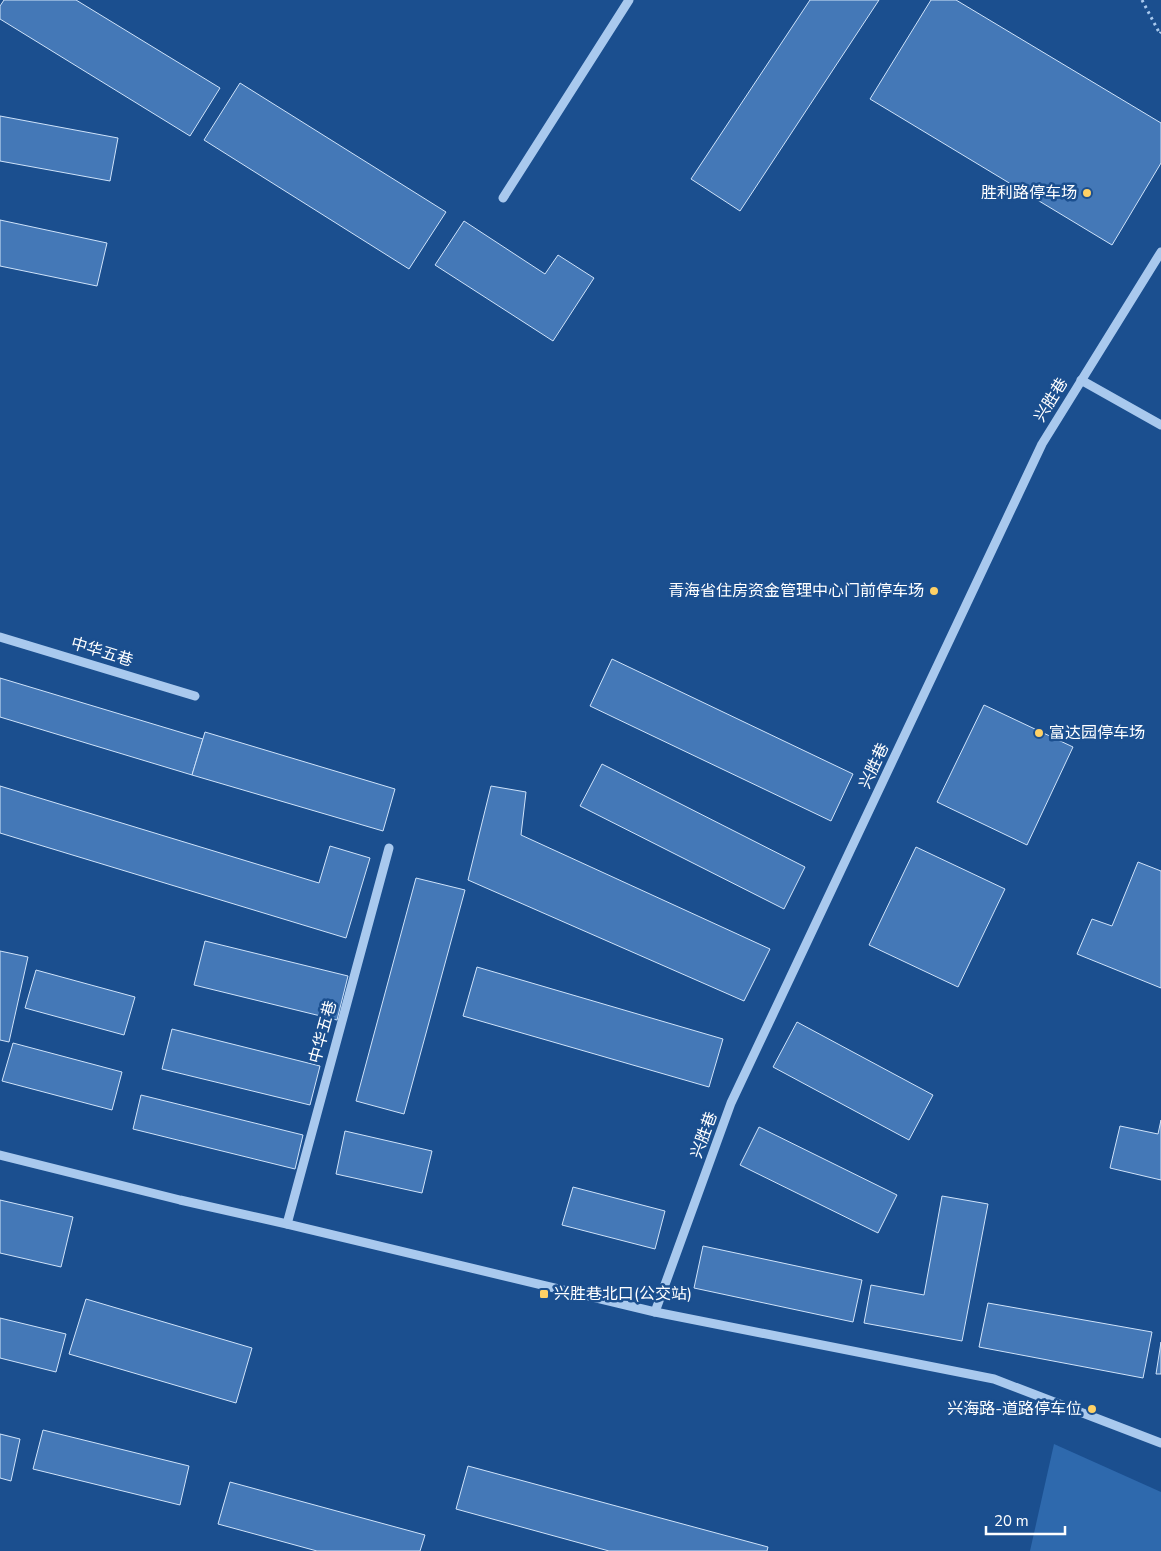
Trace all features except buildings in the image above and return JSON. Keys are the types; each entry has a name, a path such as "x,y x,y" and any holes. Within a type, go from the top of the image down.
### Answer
{"street":[{"path":"503,198 629,0"},
{"name":"兴胜巷","path":"655,1312 732,1103 1042,444 1161,252"},
{"path":"1081,380 1161,425"},
{"name":"中华五巷","path":"0,637 195,696"},
{"name":"中华五巷","path":"287,1224 389,848"},
{"path":"0,1155 180,1200 655,1312 994,1379 1161,1443"}],"path":[{"path":"1142,0 1160,33"}],"shaded area":[{"path":"1054,1444 1161,1492 1161,1551 1030,1551"}],"place":[{"name":"胜利路停车场","path":"1087,193"},
{"name":"青海省住房资金管理中心门前停车场","path":"934,591"},
{"name":"富达园停车场","path":"1039,733"},
{"name":"兴胜巷北口(公交站)","path":"544,1294"},
{"name":"兴海路-道路停车位","path":"1092,1409"}]}
